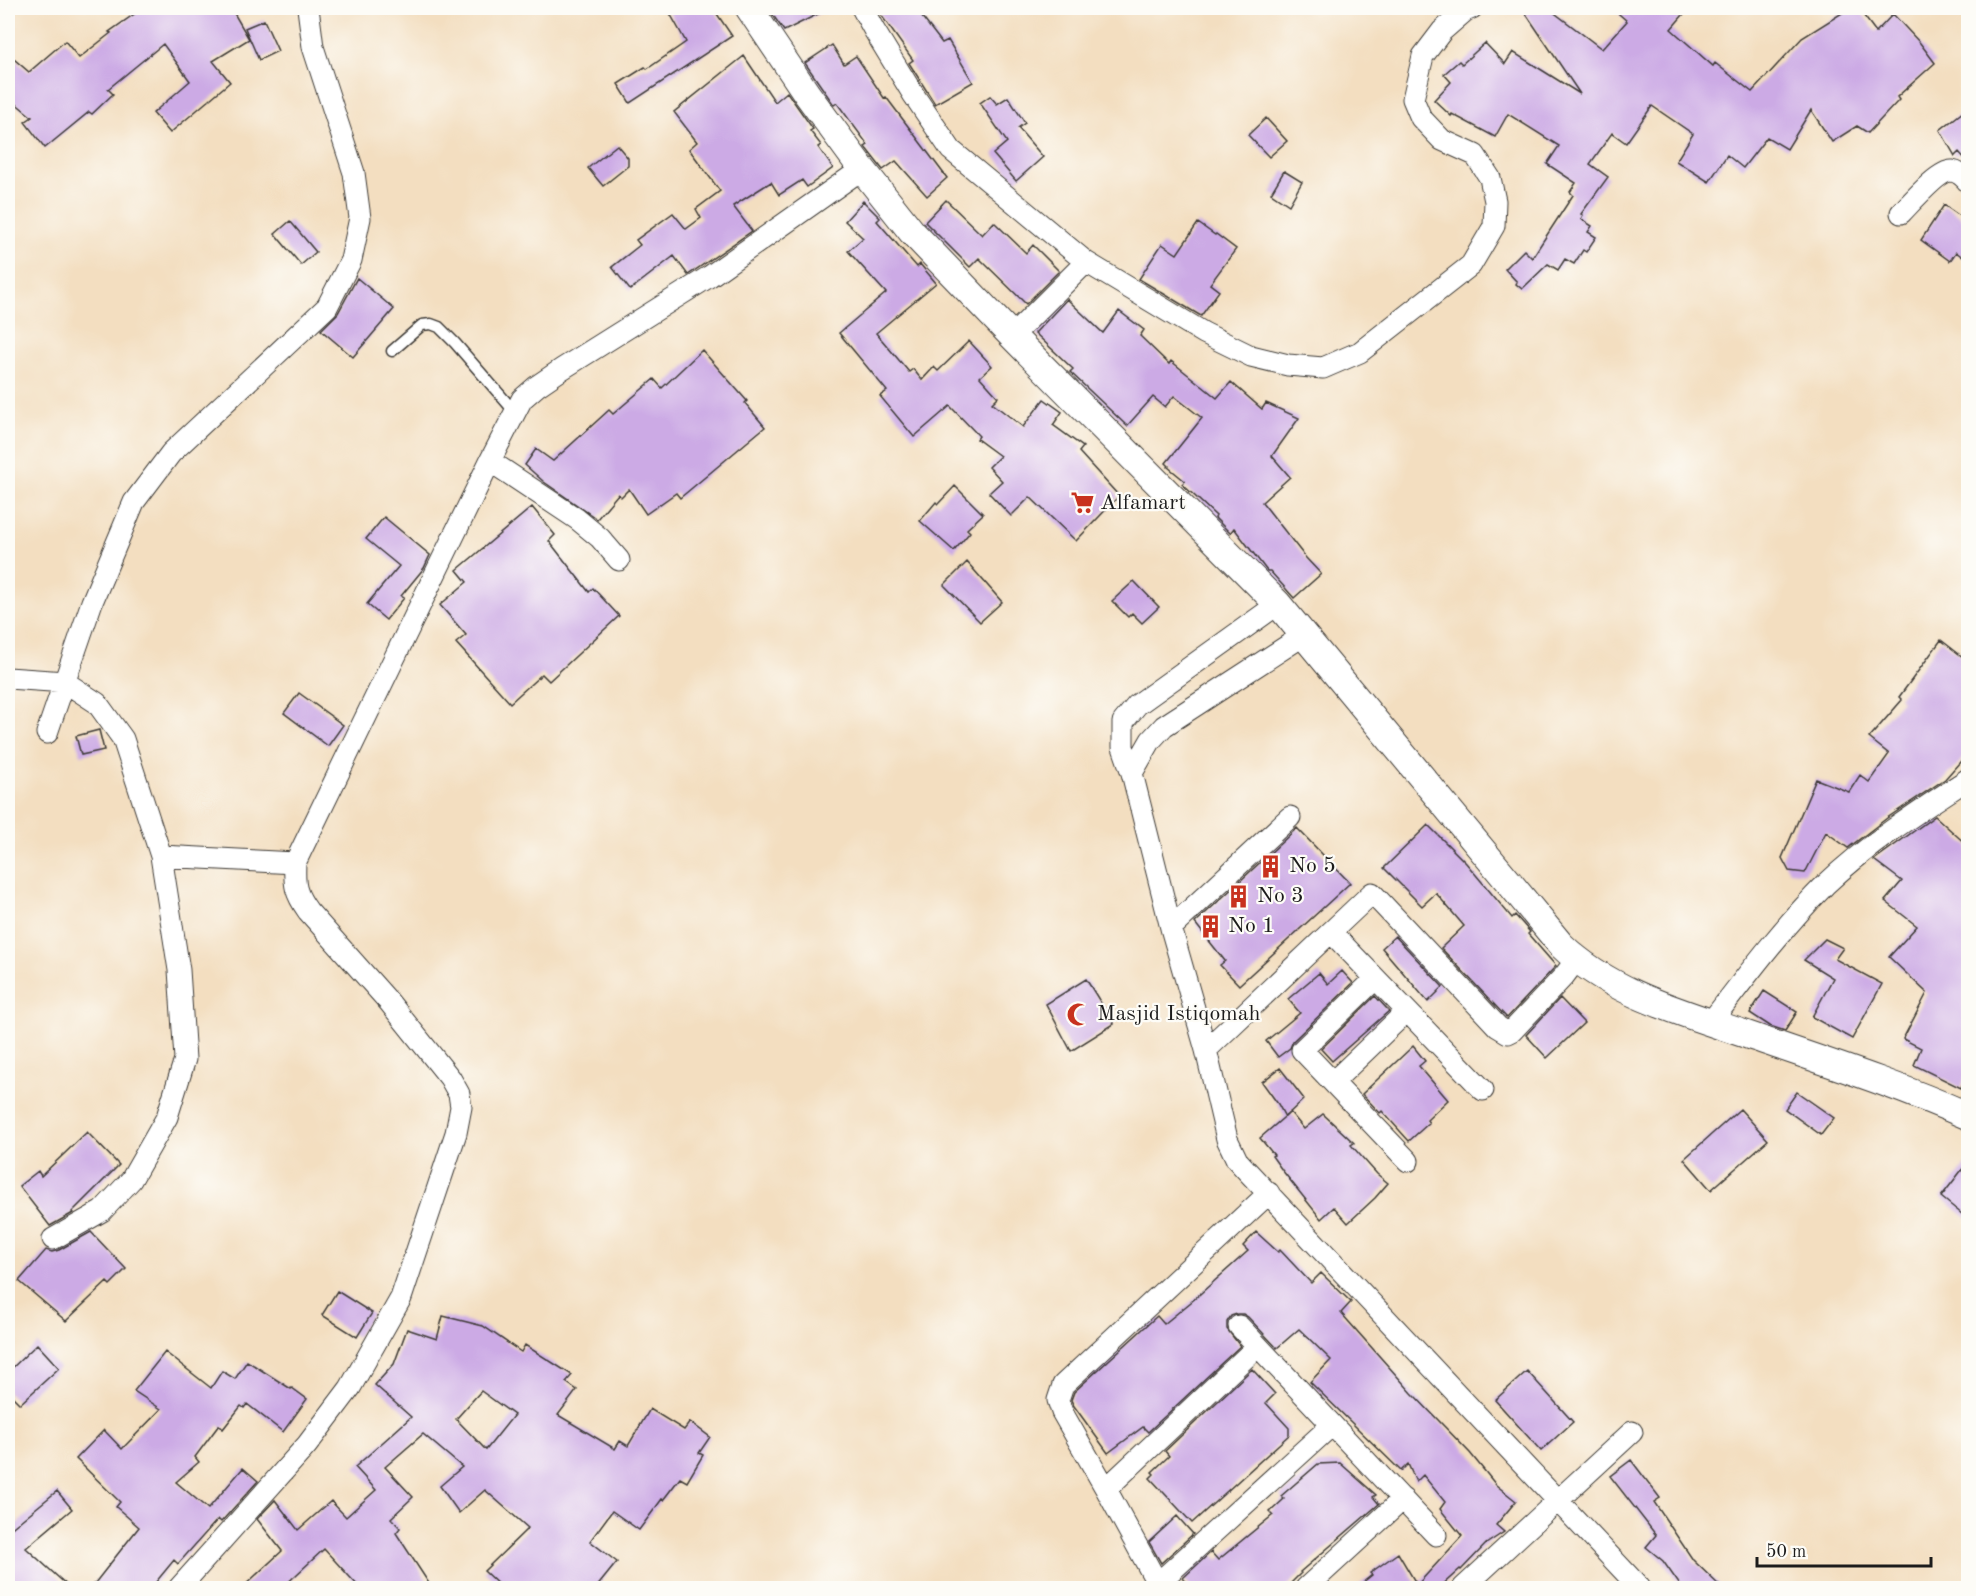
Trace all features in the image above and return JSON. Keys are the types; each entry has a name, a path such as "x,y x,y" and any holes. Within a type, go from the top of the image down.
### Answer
{"street":[{"path":"47,733 92,602 134,502 171,453 327,307 351,260 360,218 354,173 313,47 308,8"},
{"path":"749,8 807,94 912,232 1278,604 1561,945 1576,960 1631,993 1860,1074 1968,1116"},
{"path":"862,8 913,94 951,150 1086,262 1204,333 1251,356 1288,365 1323,368 1360,352 1471,265 1494,226 1495,201 1490,178 1475,155 1442,140 1421,118 1413,99 1423,56 1442,31 1465,11 1472,8"},
{"path":"179,1588 307,1445 355,1378 401,1298 456,1133 460,1107 459,1094 450,1078 389,1002 300,900 294,885 295,863 490,460 522,399 537,386 710,276 862,169"},
{"path":"1901,213 1941,174 1951,171 1959,173 1968,182"},
{"path":"1012,336 1086,262"},
{"path":"490,460 576,519 600,538 619,560"},
{"path":"1278,604 1159,689 1129,713 1123,722 1123,747 1132,773 1171,928 1206,1050 1227,1138 1237,1160 1640,1588"},
{"path":"1132,773 1150,740 1164,726 1304,636"},
{"path":"8,678 65,682 97,703 123,739 161,856 179,970 185,1059 167,1117 131,1180 102,1211 53,1239"},
{"path":"1711,1022 1769,947 1826,885 1882,837 1968,779"},
{"path":"1171,928 1290,817"},
{"path":"161,856 295,863"},
{"path":"1206,1050 1372,893 1498,1027 1508,1033 1564,976 1576,960"},
{"path":"1330,932 1483,1090"},
{"path":"1375,979 1302,1050 1408,1161"},
{"path":"1333,1082 1407,1011"},
{"path":"1269,1193 1063,1385 1058,1400 1062,1412 1158,1586 1332,1425"},
{"path":"1239,1326 1436,1535"},
{"path":"1106,1489 1258,1346"},
{"path":"1463,1588 1632,1432"},
{"path":"1306,1588 1402,1499"}],"lane":[{"path":"392,351 422,325 431,324 439,327 514,411"}],"building":[{"path":"143,8 231,8 249,39 213,61 230,82 170,133 153,113 190,81 163,44 108,89 113,94 92,114 89,112 45,148 25,122 32,117 8,97 8,54 29,72 65,41 79,58 111,33 109,32"},
{"path":"667,8 713,8 732,36 630,103 618,84 645,67 647,69 686,42"},
{"path":"768,8 830,8 784,31"},
{"path":"876,8 915,8 942,43 948,40 973,82 935,104 909,63 913,60"},
{"path":"1522,8 1548,8 1602,49 1627,21 1612,8 1689,8 1671,29 1713,66 1715,63 1752,92 1802,38 1850,8 1858,8 1876,32 1893,14 1935,63 1897,97 1899,100 1868,133 1857,126 1832,142 1811,110 1787,149 1767,137 1743,168 1727,155 1709,182 1676,161 1693,134 1652,106 1626,143 1612,133 1590,164 1608,177 1581,214 1583,215 1581,219 1592,226 1588,232 1596,237 1586,252 1583,250 1574,264 1565,259 1558,270 1548,264 1522,289 1505,269 1524,250 1532,258 1573,195 1570,192 1576,183 1547,164 1559,146 1508,114 1495,137 1452,114 1451,116 1434,100 1451,82 1444,74 1459,61 1462,64 1485,43 1505,64 1513,52 1580,94"},
{"path":"264,20 278,51 259,60 245,28"},
{"path":"832,45 844,64 856,56 884,98 886,97 947,178 927,196 896,161 883,170 865,147 868,145 837,103 834,105 805,63"},
{"path":"744,56 775,102 787,92 813,129 810,131 821,145 818,147 833,168 807,187 802,180 779,195 771,182 733,206 752,231 688,275 674,256 630,290 612,267 640,245 636,240 673,213 686,229 701,218 696,209 720,191 689,149 697,142 674,112"},
{"path":"990,96 997,104 1008,97 1025,123 1018,128 1043,157 1016,181 993,154 1007,142 980,103"},
{"path":"1968,108 1968,162 1959,152 1955,156 1940,130"},
{"path":"1266,118 1287,141 1269,157 1248,135"},
{"path":"617,145 628,158 628,166 603,186 588,168"},
{"path":"1284,171 1302,182 1289,205 1271,193"},
{"path":"946,200 982,235 994,222 1026,253 1033,245 1059,271 1026,304 979,258 970,267 925,222"},
{"path":"863,201 880,218 877,221 917,267 920,264 936,283 876,333 909,372 913,369 922,380 934,367 938,371 969,341 992,366 980,377 998,397 992,403 1023,427 1044,399 1062,412 1053,425 1083,447 1079,452 1119,496 1076,541 1030,497 1011,516 989,493 1002,481 989,467 1000,456 977,439 979,436 950,406 914,437 880,396 887,391 839,333 886,293 848,251 863,238 845,221"},
{"path":"1944,205 1968,222 1968,261 1956,252 1950,261 1921,240"},
{"path":"290,221 316,252 301,265 275,234"},
{"path":"1198,223 1236,249 1210,284 1219,291 1201,316 1139,279 1162,244 1177,254"},
{"path":"357,278 394,309 353,357 321,330 338,313"},
{"path":"1067,299 1103,333 1119,311 1144,330 1140,336 1169,364 1171,361 1217,398 1231,382 1262,409 1266,403 1299,418 1272,456 1290,477 1262,502 1321,574 1294,598 1270,571 1267,571 1234,528 1230,533 1215,518 1216,516 1182,484 1185,481 1168,467 1166,463 1202,418 1174,396 1165,407 1153,397 1127,426 1070,372 1073,369 1035,333"},
{"path":"702,350 747,401 745,403 765,427 680,498 676,493 646,514 629,489 621,497 618,494 597,519 544,482 525,465 536,449 553,461 609,410 613,414 654,379 662,388"},
{"path":"955,486 983,514 967,529 970,532 954,551 920,521 936,502 938,504"},
{"path":"532,507 555,535 549,541 589,592 593,588 619,616 549,681 542,674 510,703 456,643 466,635 440,605 467,582 457,570"},
{"path":"384,517 430,555 424,568 401,596 404,598 386,620 367,604 399,566 366,539"},
{"path":"967,562 1002,602 980,622 944,585"},
{"path":"1134,581 1159,607 1142,623 1132,613 1128,617 1112,601"},
{"path":"1941,640 1968,661 1968,753 1945,779 1887,818 1848,848 1826,832 1805,873 1789,871 1782,858 1816,779 1849,792 1860,775 1869,782 1889,754 1869,738 1902,700 1899,697"},
{"path":"299,693 343,725 328,746 284,713"},
{"path":"99,730 104,750 81,755 76,736"},
{"path":"1935,816 1968,846 1968,1072 1961,1088 1914,1065 1921,1048 1903,1039 1927,993 1889,957 1917,926 1885,901 1902,881 1874,860"},
{"path":"1428,825 1466,863 1512,918 1515,915 1556,966 1507,1018 1441,948 1464,926 1436,893 1422,906 1384,868"},
{"path":"1297,828 1350,883 1239,985 1220,965 1225,961 1195,923"},
{"path":"1395,936 1443,987 1428,1002 1382,948"},
{"path":"1825,939 1843,948 1835,959 1882,984 1852,1039 1812,1017 1833,978 1804,960"},
{"path":"1342,971 1353,983 1293,1041 1290,1048 1278,1057 1266,1041 1300,1013 1288,999 1319,973 1328,984"},
{"name":"Masjid Istiqomah","path":"1086,979 1114,1024 1071,1051 1046,1004"},
{"path":"1764,991 1797,1012 1785,1031 1770,1026 1750,1013"},
{"path":"1375,996 1389,1011 1332,1061 1321,1049"},
{"path":"1560,998 1584,1023 1547,1058 1526,1035"},
{"path":"1413,1046 1425,1061 1419,1066 1448,1100 1427,1120 1429,1123 1409,1141 1382,1111 1380,1113 1362,1094"},
{"path":"1280,1068 1304,1099 1285,1117 1262,1082"},
{"path":"1797,1092 1834,1118 1821,1135 1785,1109"},
{"path":"1740,1109 1768,1140 1711,1190 1684,1159"},
{"path":"1290,1112 1304,1129 1323,1114 1354,1143 1351,1145 1388,1183 1348,1223 1334,1207 1321,1219 1260,1138"},
{"path":"87,1132 119,1165 73,1213 50,1226 19,1186 38,1171 41,1176"},
{"path":"1968,1162 1968,1219 1941,1197"},
{"path":"91,1232 126,1269 110,1285 107,1282 66,1321 19,1281 46,1250 52,1252 59,1250"},
{"path":"1256,1232 1278,1252 1280,1250 1311,1283 1321,1273 1351,1302 1341,1313 1412,1393 1470,1453 1496,1485 1516,1501 1496,1525 1504,1532 1486,1544 1461,1570 1439,1588 1356,1588 1372,1575 1370,1573 1398,1553 1417,1585 1462,1536 1440,1509 1445,1502 1423,1475 1416,1482 1408,1464 1401,1471 1310,1382 1331,1360 1299,1329 1277,1348 1248,1317 1243,1314 1231,1316 1227,1322 1227,1329 1240,1346 1148,1432 1143,1427 1108,1453 1074,1406 1071,1400 1074,1392 1157,1316 1164,1324 1191,1302 1248,1251 1243,1246"},
{"path":"337,1291 372,1313 357,1337 322,1315"},
{"path":"443,1316 483,1326 521,1352 525,1345 572,1375 566,1382 577,1390 558,1415 615,1449 620,1441 628,1446 650,1409 684,1430 690,1422 710,1437 699,1453 703,1455 687,1482 680,1478 639,1530 612,1511 590,1541 617,1562 596,1588 502,1588 484,1571 528,1528 485,1490 459,1513 440,1486 462,1467 423,1434 385,1467 413,1497 391,1518 400,1528 396,1533 432,1588 360,1588 324,1549 282,1588 242,1588 282,1551 257,1519 275,1500 298,1530 331,1501 346,1517 376,1490 355,1467 411,1417 375,1385 394,1364 407,1329 437,1339","holes":["481,1391 514,1415 486,1450 456,1419"]},
{"path":"37,1344 59,1368 20,1404 8,1392 8,1372"},
{"path":"165,1352 211,1388 222,1371 235,1379 247,1361 307,1399 283,1432 247,1404 244,1408 241,1406 223,1429 219,1425 195,1457 199,1462 176,1482 208,1509 243,1468 258,1481 221,1522 218,1519 178,1564 174,1560 151,1588 91,1588 139,1527 116,1507 120,1502 76,1459 104,1430 122,1449 161,1409 134,1391"},
{"path":"1252,1369 1275,1394 1266,1403 1289,1428 1289,1435 1192,1523 1150,1478 1154,1474 1152,1472 1169,1456 1165,1451"},
{"path":"1527,1371 1573,1422 1541,1451 1495,1400"},
{"path":"1631,1460 1660,1498 1654,1502 1693,1560 1722,1588 1682,1588 1663,1561 1646,1547 1656,1535 1610,1476"},
{"path":"1340,1463 1376,1495 1373,1497 1379,1504 1300,1572 1286,1588 1191,1588 1183,1578 1211,1552 1218,1560 1273,1515 1270,1512 1284,1499 1281,1496 1318,1464"},
{"path":"57,1491 72,1509 26,1548 70,1588 19,1588 8,1577 8,1531"},
{"path":"1177,1516 1193,1534 1161,1563 1149,1542"}],"place":[{"name":"Alfamart","path":"1082,503"},
{"name":"No 5","path":"1271,866"},
{"name":"No 3","path":"1239,896"},
{"name":"No 1","path":"1210,926"},
{"name":"Masjid Istiqomah","path":"1079,1014"}]}
